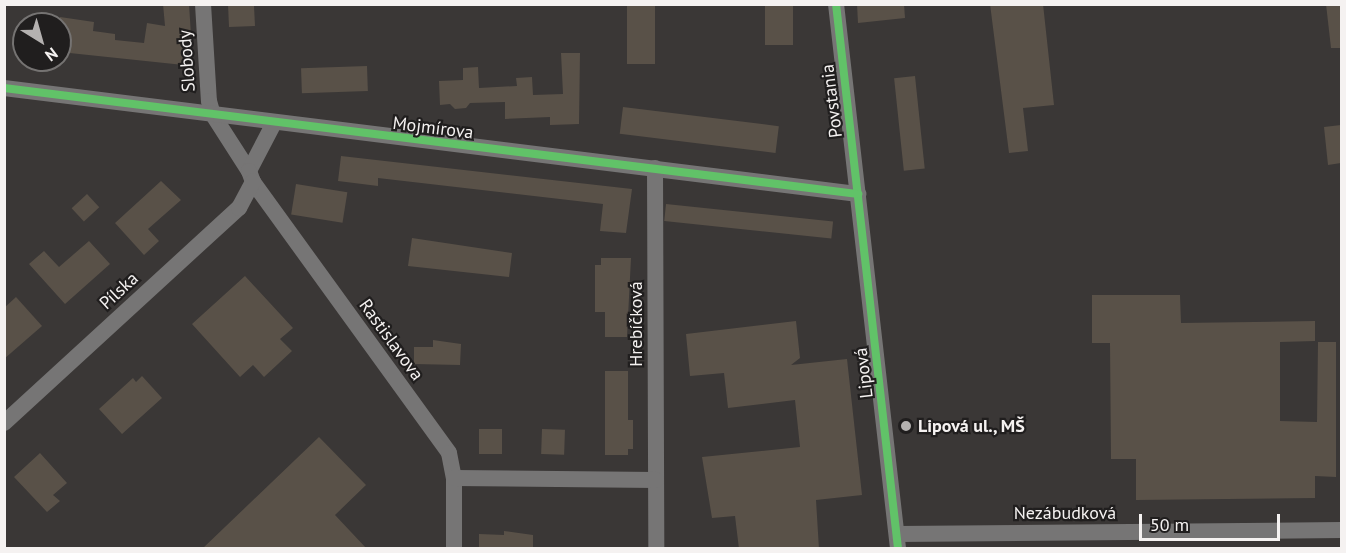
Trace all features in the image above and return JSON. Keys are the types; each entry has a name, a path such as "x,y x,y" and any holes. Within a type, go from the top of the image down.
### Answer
{"street":[{"name":"Slobody","path":"203,4 207,91 213,115"},
{"name":"Povstania","path":"836,4 858,194"},
{"name":"Mojmírova","path":"4,88 858,194"},
{"name":"Rastislavova","path":"213,115 251,177 449,453 454,478 454,549"},
{"path":"251,177 274,123"},
{"name":"Hrebíčková","path":"655,168 656,549"},
{"name":"Pílska","path":"4,423 239,208 251,177"},
{"name":"Lipová","path":"858,194 898,541"},
{"path":"454,478 656,480"},
{"name":"Nezábudková","path":"898,541 1341,530"}],"building":[{"path":"163,4 189,4 193,66 72,53 72,19 94,22 93,31 115,34 115,40 144,43 147,23 165,26"},
{"path":"228,4 254,6 255,26 229,27"},
{"path":"627,4 655,4 655,64 627,64"},
{"path":"765,4 793,4 793,45 765,45"},
{"path":"857,4 904,4 905,18 858,23"},
{"path":"990,4 1043,4 1054,105 1023,108 1028,151 1009,153"},
{"path":"1326,4 1341,4 1341,48 1331,48"},
{"path":"561,53 580,53 579,124 550,125 550,117 505,119 505,102 470,103 466,108 455,109 450,104 440,105 439,81 463,80 463,68 478,67 479,88 517,86 516,78 532,77 533,95 563,94"},
{"path":"367,66 368,91 302,93 301,68"},
{"path":"915,76 925,168 904,171 894,78"},
{"path":"623,107 779,126 776,153 620,134"},
{"path":"1341,125 1341,163 1328,165 1324,127"},
{"path":"341,156 632,189 626,233 600,231 603,204 378,178 378,186 338,181"},
{"path":"161,181 181,200 148,229 159,241 144,255 115,223"},
{"path":"296,184 347,192 343,223 291,215"},
{"path":"87,194 99,207 84,221 72,208"},
{"path":"666,204 833,222 831,238 664,221"},
{"path":"412,238 512,253 509,277 408,266"},
{"path":"89,241 110,264 65,304 29,264 44,251 59,267"},
{"path":"601,258 631,258 627,337 605,337 605,312 595,312 595,265 601,265"},
{"path":"245,276 293,328 280,339 292,351 264,377 253,365 240,377 192,324"},
{"path":"1092,295 1180,295 1181,323 1315,321 1315,341 1280,342 1280,421 1317,422 1318,342 1336,342 1336,477 1315,476 1315,498 1136,500 1136,459 1111,459 1110,343 1092,343"},
{"path":"16,297 42,326 4,359 4,308"},
{"path":"796,321 800,358 791,365 847,359 862,495 816,500 819,549 739,549 735,516 712,518 702,457 800,447 795,400 728,408 724,373 690,376 686,334"},
{"path":"433,340 461,344 460,365 414,364 414,347 433,347"},
{"path":"605,371 628,371 628,420 633,420 633,449 628,449 628,455 605,455"},
{"path":"142,376 162,398 122,434 99,409 133,378 136,382"},
{"path":"479,429 502,429 502,454 479,454"},
{"path":"542,429 565,430 564,455 541,454"},
{"path":"319,437 366,485 335,515 367,549 202,549"},
{"path":"40,453 67,483 53,495 60,501 47,512 14,477"},
{"path":"504,531 533,535 533,549 479,549 479,534 504,535"}],"cycle path":[{"path":"836,4 898,548"},
{"path":"4,88 858,194"}],"place":[{"name":"Lipová ul., MŠ","path":"906,426"}]}
